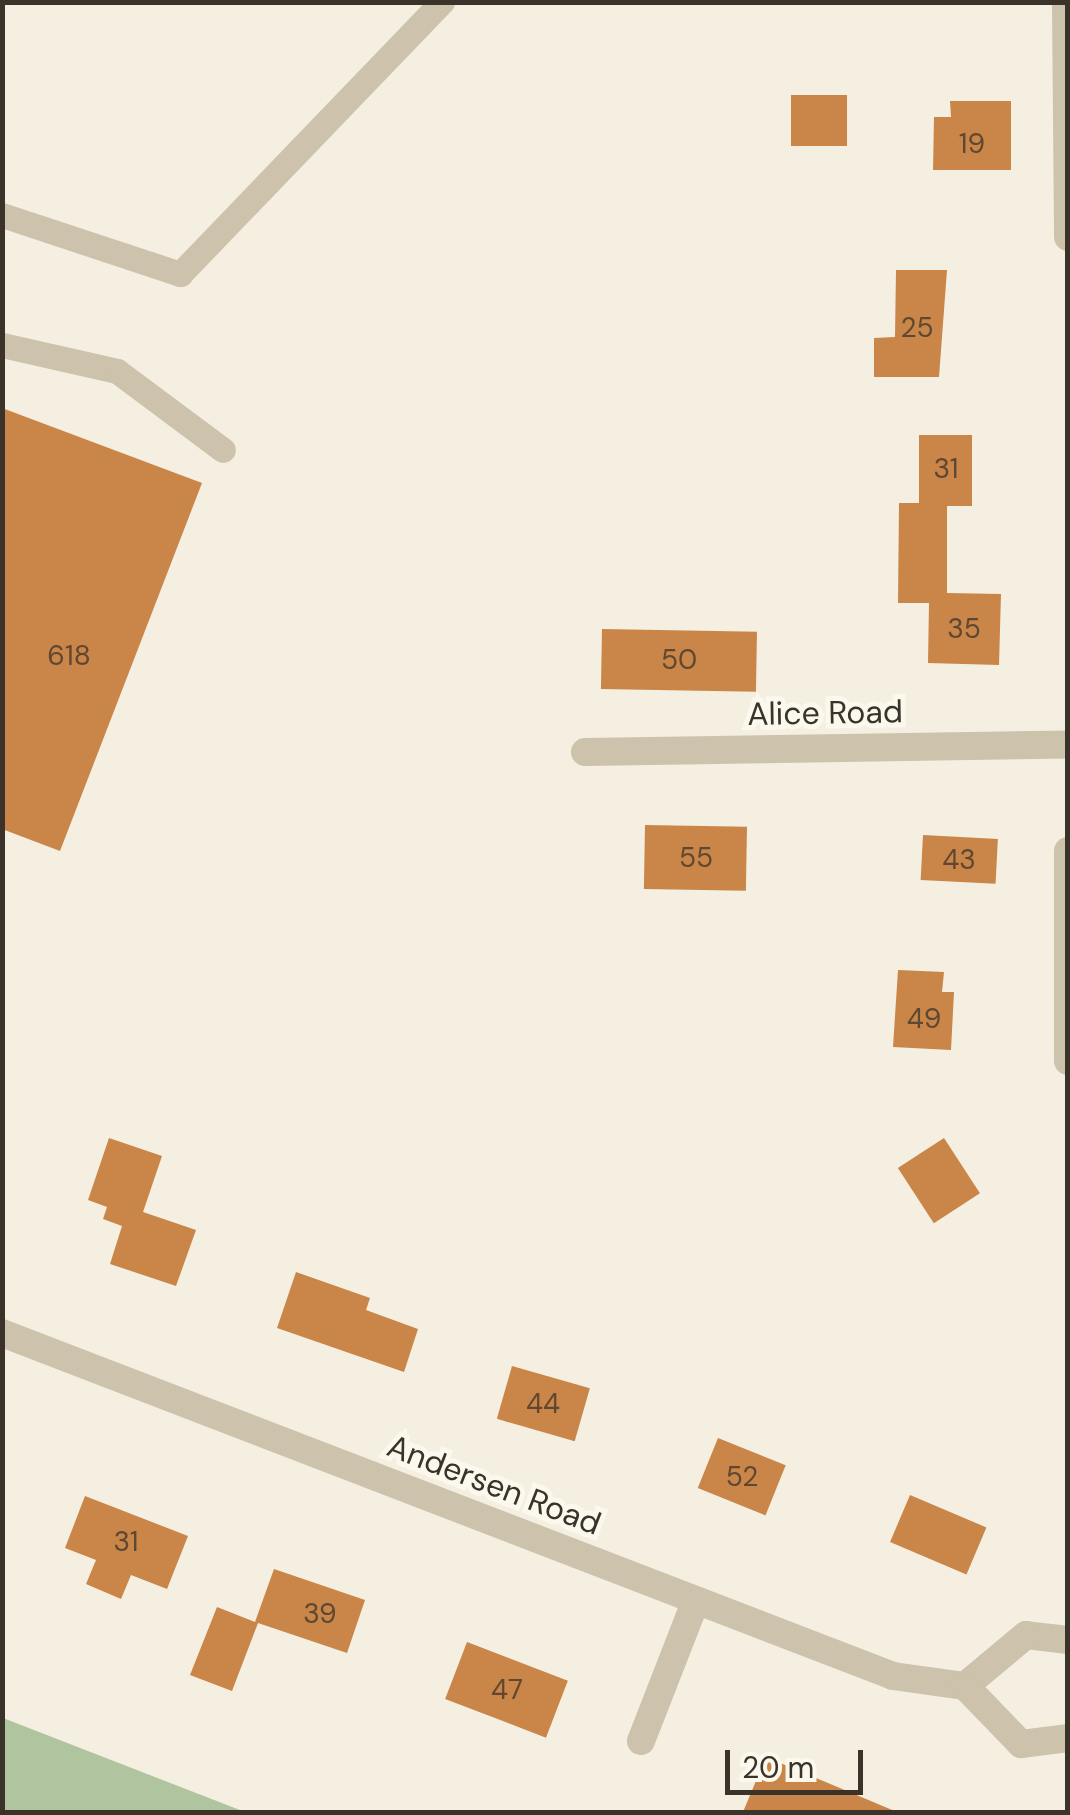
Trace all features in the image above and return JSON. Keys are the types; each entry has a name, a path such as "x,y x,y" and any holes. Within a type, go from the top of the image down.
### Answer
{"street":[{"path":"1066,2 1068,237"},
{"name":"Alice Road","path":"584,752 1068,744"},
{"path":"1068,851 1068,1061"},
{"name":"Andersen Road","path":"2,1333 893,1676 965,1686"},
{"path":"642,1741 696,1600"},
{"path":"1068,1640 1026,1634 965,1686 1022,1744 1068,1738"}],"lane":[{"path":"2,214 180,274 442,2"},
{"path":"2,344 117,371 222,450"}],"green space":[{"path":"3,1718 245,1812 3,1812"}],"building":[{"path":"791,95 847,95 847,146 791,146"},
{"path":"950,101 1011,101 1011,170 933,170 934,117 951,117"},
{"path":"896,270 947,270 939,377 874,377 874,338 895,337"},
{"path":"2,408 202,483 60,851 2,829"},
{"path":"919,435 972,435 972,506 947,506 947,593 1001,594 999,665 928,663 929,603 898,603 899,503 919,503"},
{"path":"602,629 757,632 756,692 601,689"},
{"path":"645,825 747,827 746,891 644,889"},
{"path":"923,835 998,839 996,884 921,880"},
{"path":"898,970 944,972 942,992 954,992 951,1050 893,1047"},
{"path":"109,1138 162,1156 143,1212 196,1230 176,1286 110,1264 122,1226 103,1219 107,1207 88,1200"},
{"path":"944,1138 980,1193 934,1223 898,1168"},
{"path":"296,1272 370,1298 366,1310 418,1329 404,1372 277,1328"},
{"path":"512,1366 590,1388 575,1441 497,1419"},
{"path":"718,1438 786,1465 765,1515 698,1488"},
{"path":"910,1495 986,1527 966,1574 890,1542"},
{"path":"85,1496 188,1536 167,1589 131,1575 121,1599 86,1584 96,1560 65,1548"},
{"path":"274,1569 365,1600 347,1653 258,1623 232,1691 190,1675 217,1607 255,1622"},
{"path":"467,1642 568,1681 546,1738 445,1699"},
{"path":"766,1757 897,1812 743,1812"}]}
